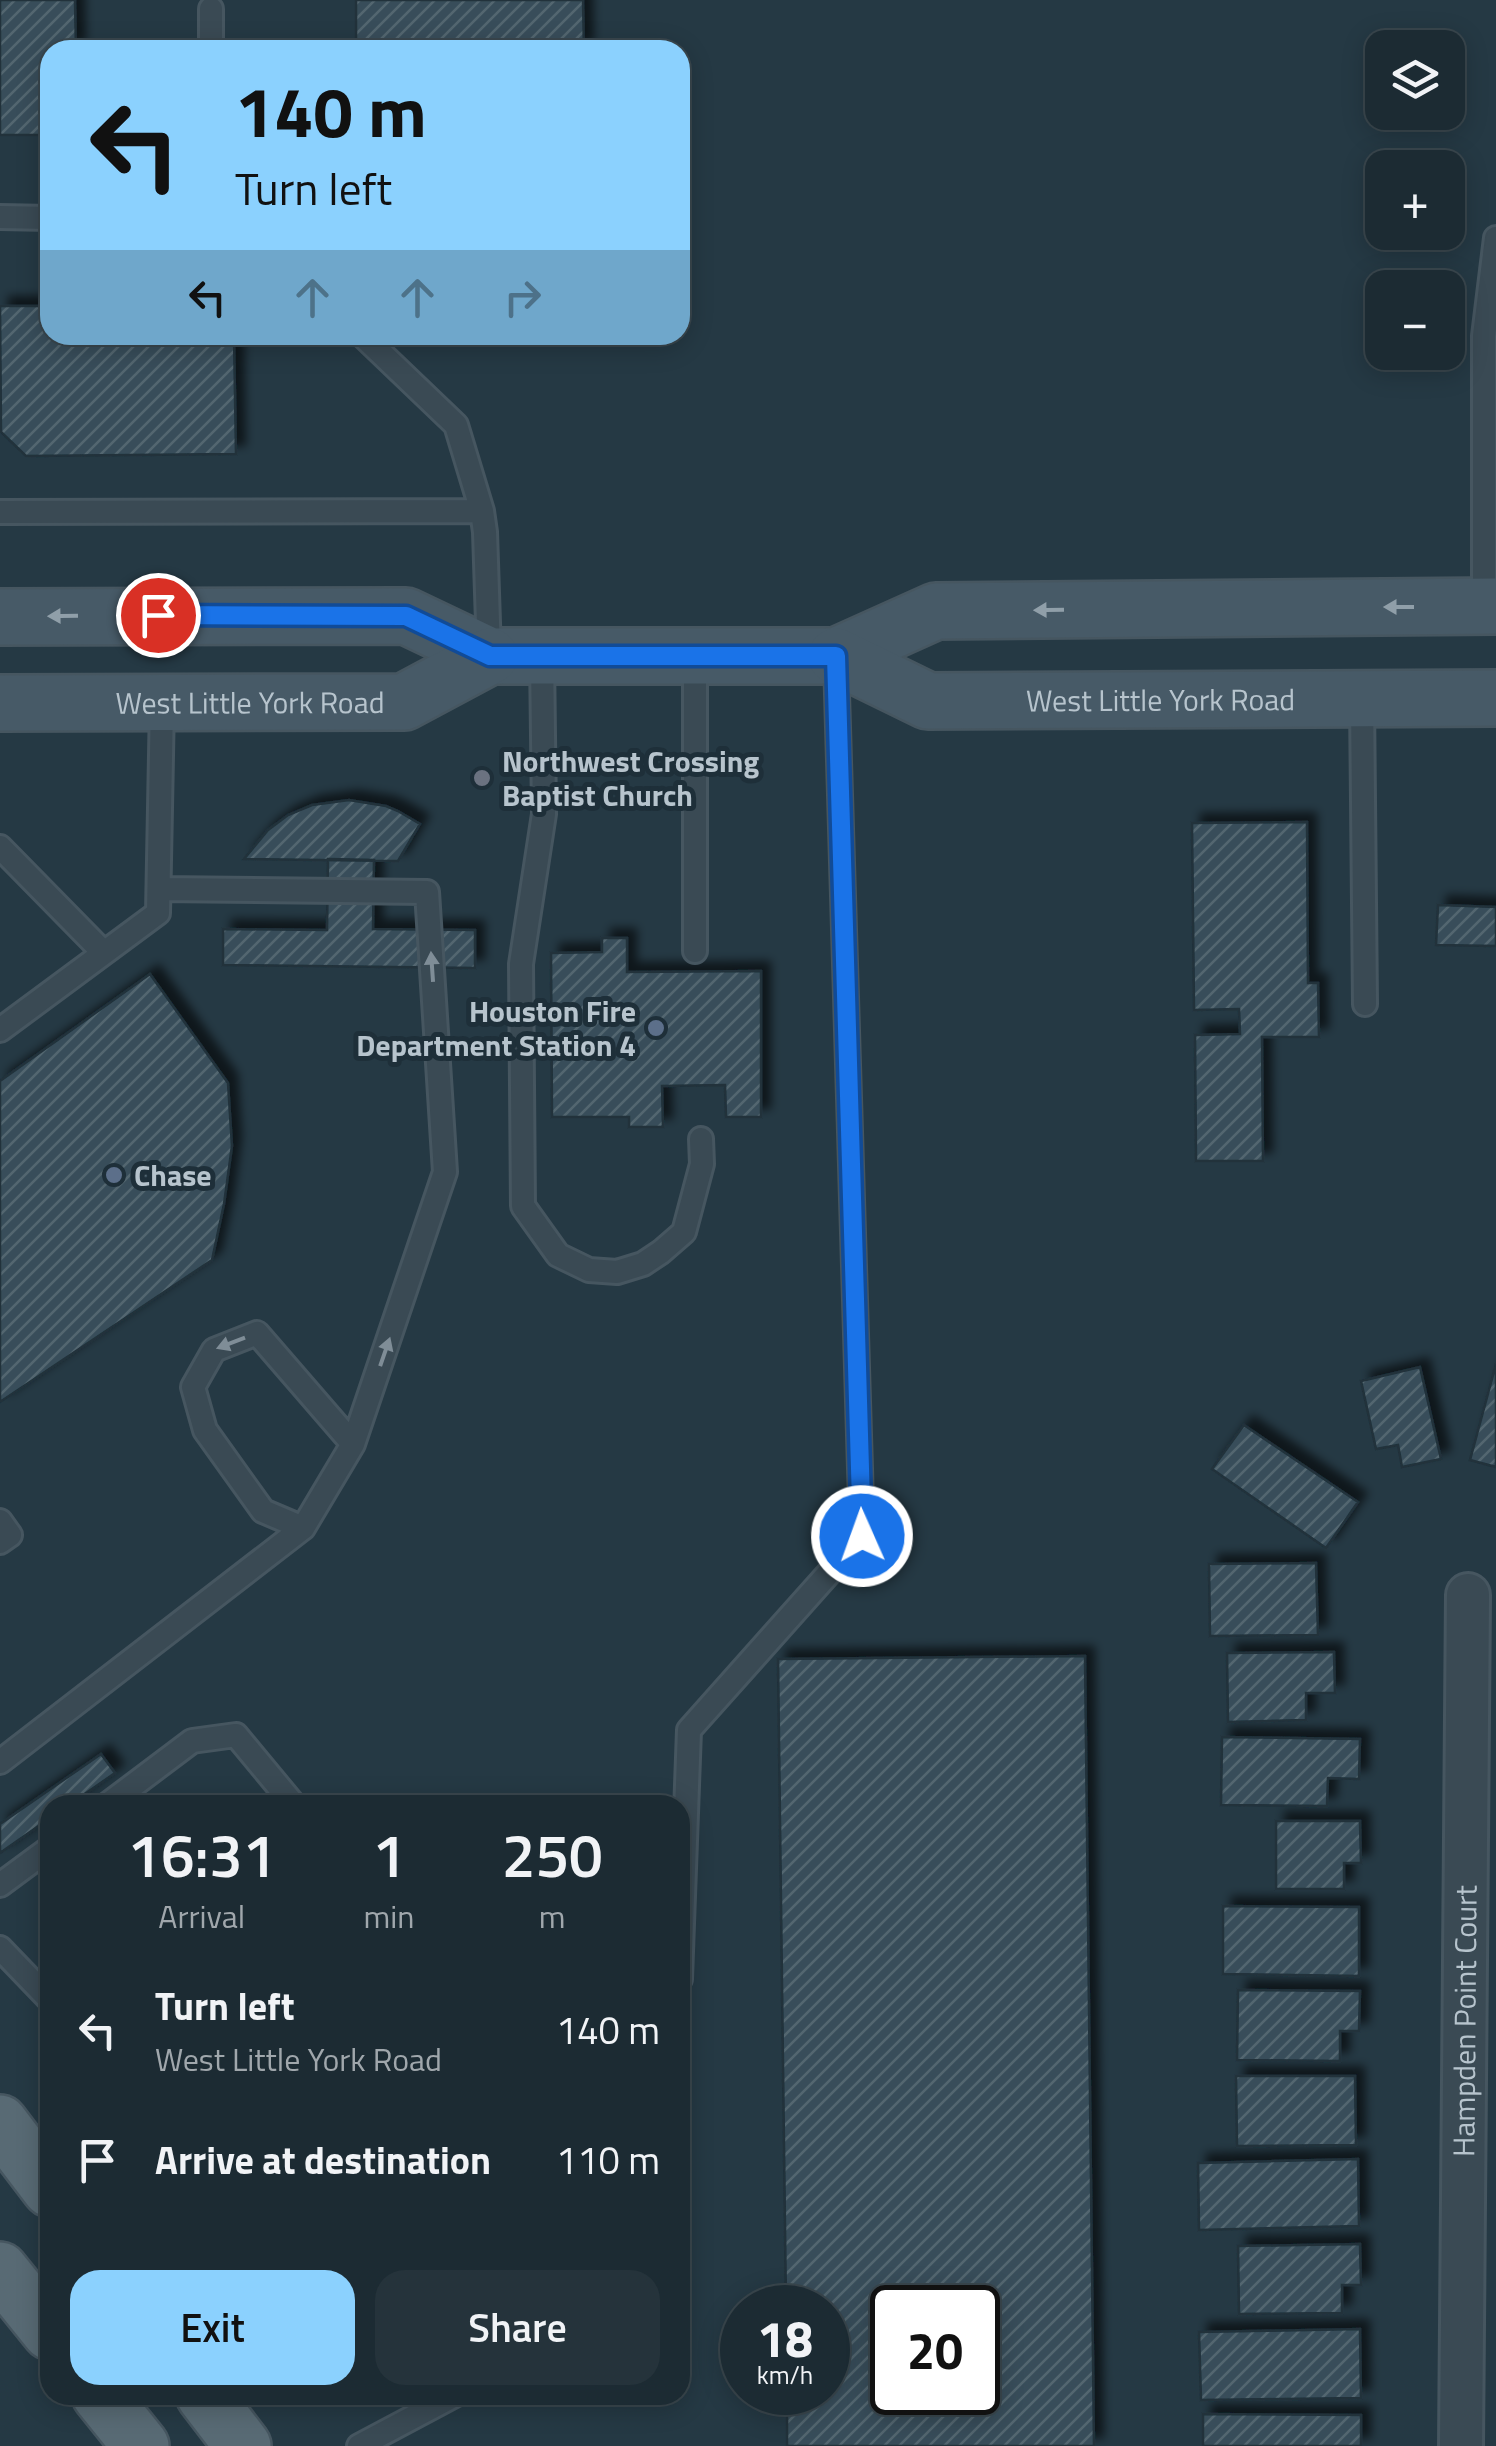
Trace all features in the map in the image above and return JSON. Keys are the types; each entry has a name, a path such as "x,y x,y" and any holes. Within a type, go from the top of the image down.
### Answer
{"main road":[{"name":"West Little York Road","path":"0,617 406,616 516,656 836,656 936,611 1490,606"},
{"path":"158,615 162,703"},
{"name":"West Little York Road","path":"0,704 404,702 516,656"},
{"name":"West Little York Road","path":"836,656 928,701 1496,698"},
{"path":"0,2122 40,2171"},
{"path":"0,2270 40,2320"},
{"path":"108,2405 141,2446"},
{"path":"212,2405 243,2446"}],"street":[{"name":"Hampden Point Court","path":"1461,2446 1468,1595"}],"lane":[{"path":"211,8 211,40"},
{"path":"0,217 40,218"},
{"path":"1490,606 1484,336 1496,238"},
{"path":"372,345 456,425 482,510 516,656 544,814 521,964 523,1206 558,1255 589,1270 617,1272 643,1264 684,1232 702,1164 701,1139"},
{"path":"0,512 482,510"},
{"path":"687,1795 689,1730 862,1536 836,656"},
{"path":"695,657 696,951"},
{"path":"1362,699 1365,1004"},
{"path":"0,1030 158,913 162,703"},
{"path":"0,847 104,953"},
{"path":"0,1762 303,1528 354,1444 445,1172 427,892 159,889"},
{"path":"303,1528 263,1511 205,1430 193,1387 214,1350 257,1333 354,1444"},
{"path":"0,1521 10,1534 0,1542"},
{"path":"120,1795 192,1742 236,1734 286,1795"},
{"path":"0,1885 40,1855"},
{"path":"0,1948 40,1990"},
{"path":"359,2446 436,2405"}],"building":[{"path":"0,0 75,0 76,40 40,40 40,135 0,135"},
{"path":"356,0 583,0 584,40 356,40"},
{"path":"0,306 40,306 40,345 234,345 236,454 26,456 1,432"},
{"path":"349,800 386,806 420,824 398,861 244,859 268,830 288,815 312,805"},
{"path":"1307,822 1308,983 1318,983 1319,1037 1262,1037 1263,1161 1196,1161 1195,1035 1240,1034 1239,1009 1194,1010 1192,823"},
{"path":"328,859 374,860 373,929 475,930 475,968 223,965 223,929 327,930"},
{"path":"1438,905 1496,907 1496,946 1436,945"},
{"name":"Houston Fire Department Station 4","path":"602,938 627,938 627,972 761,971 761,1117 726,1117 725,1085 662,1086 663,1127 629,1127 629,1117 552,1117 551,953 602,952"},
{"name":"Chase","path":"150,974 228,1083 232,1146 212,1260 0,1402 0,1081"},
{"path":"1496,1364 1496,1467 1470,1460"},
{"path":"1420,1367 1441,1459 1402,1467 1398,1445 1376,1449 1361,1381"},
{"path":"1244,1425 1358,1502 1326,1548 1212,1469"},
{"path":"1316,1563 1318,1635 1210,1636 1209,1564"},
{"path":"1334,1652 1335,1693 1306,1693 1306,1720 1228,1722 1227,1653"},
{"path":"1085,1656 1094,2446 787,2446 787,2415 850,2415 850,2285 786,2285 778,1659"},
{"path":"1222,1737 1360,1739 1359,1779 1328,1778 1327,1806 1221,1805"},
{"path":"101,1754 115,1773 83,1795 42,1795"},
{"path":"40,1796 40,1825 0,1853 0,1824"},
{"path":"1276,1821 1360,1821 1361,1863 1344,1863 1344,1889 1276,1889"},
{"path":"1223,1906 1359,1907 1359,1976 1223,1974"},
{"path":"1238,1990 1360,1991 1359,2031 1340,2031 1340,2061 1237,2060"},
{"path":"1236,2076 1355,2076 1356,2145 1237,2146"},
{"path":"1358,2159 1359,2226 1199,2230 1198,2163"},
{"path":"1360,2244 1361,2285 1342,2285 1342,2313 1239,2314 1238,2246"},
{"path":"1360,2329 1361,2398 1201,2400 1199,2332"},
{"path":"1203,2414 1361,2415 1361,2446 1203,2446"}],"place":[{"name":"Northwest Crossing Baptist Church","path":"482,778"},
{"name":"Houston Fire Department Station 4","path":"656,1028"},
{"name":"Chase","path":"114,1175"}],"route":[{"path":"158,615 406,616 490,656 836,656 862,1536"}]}
